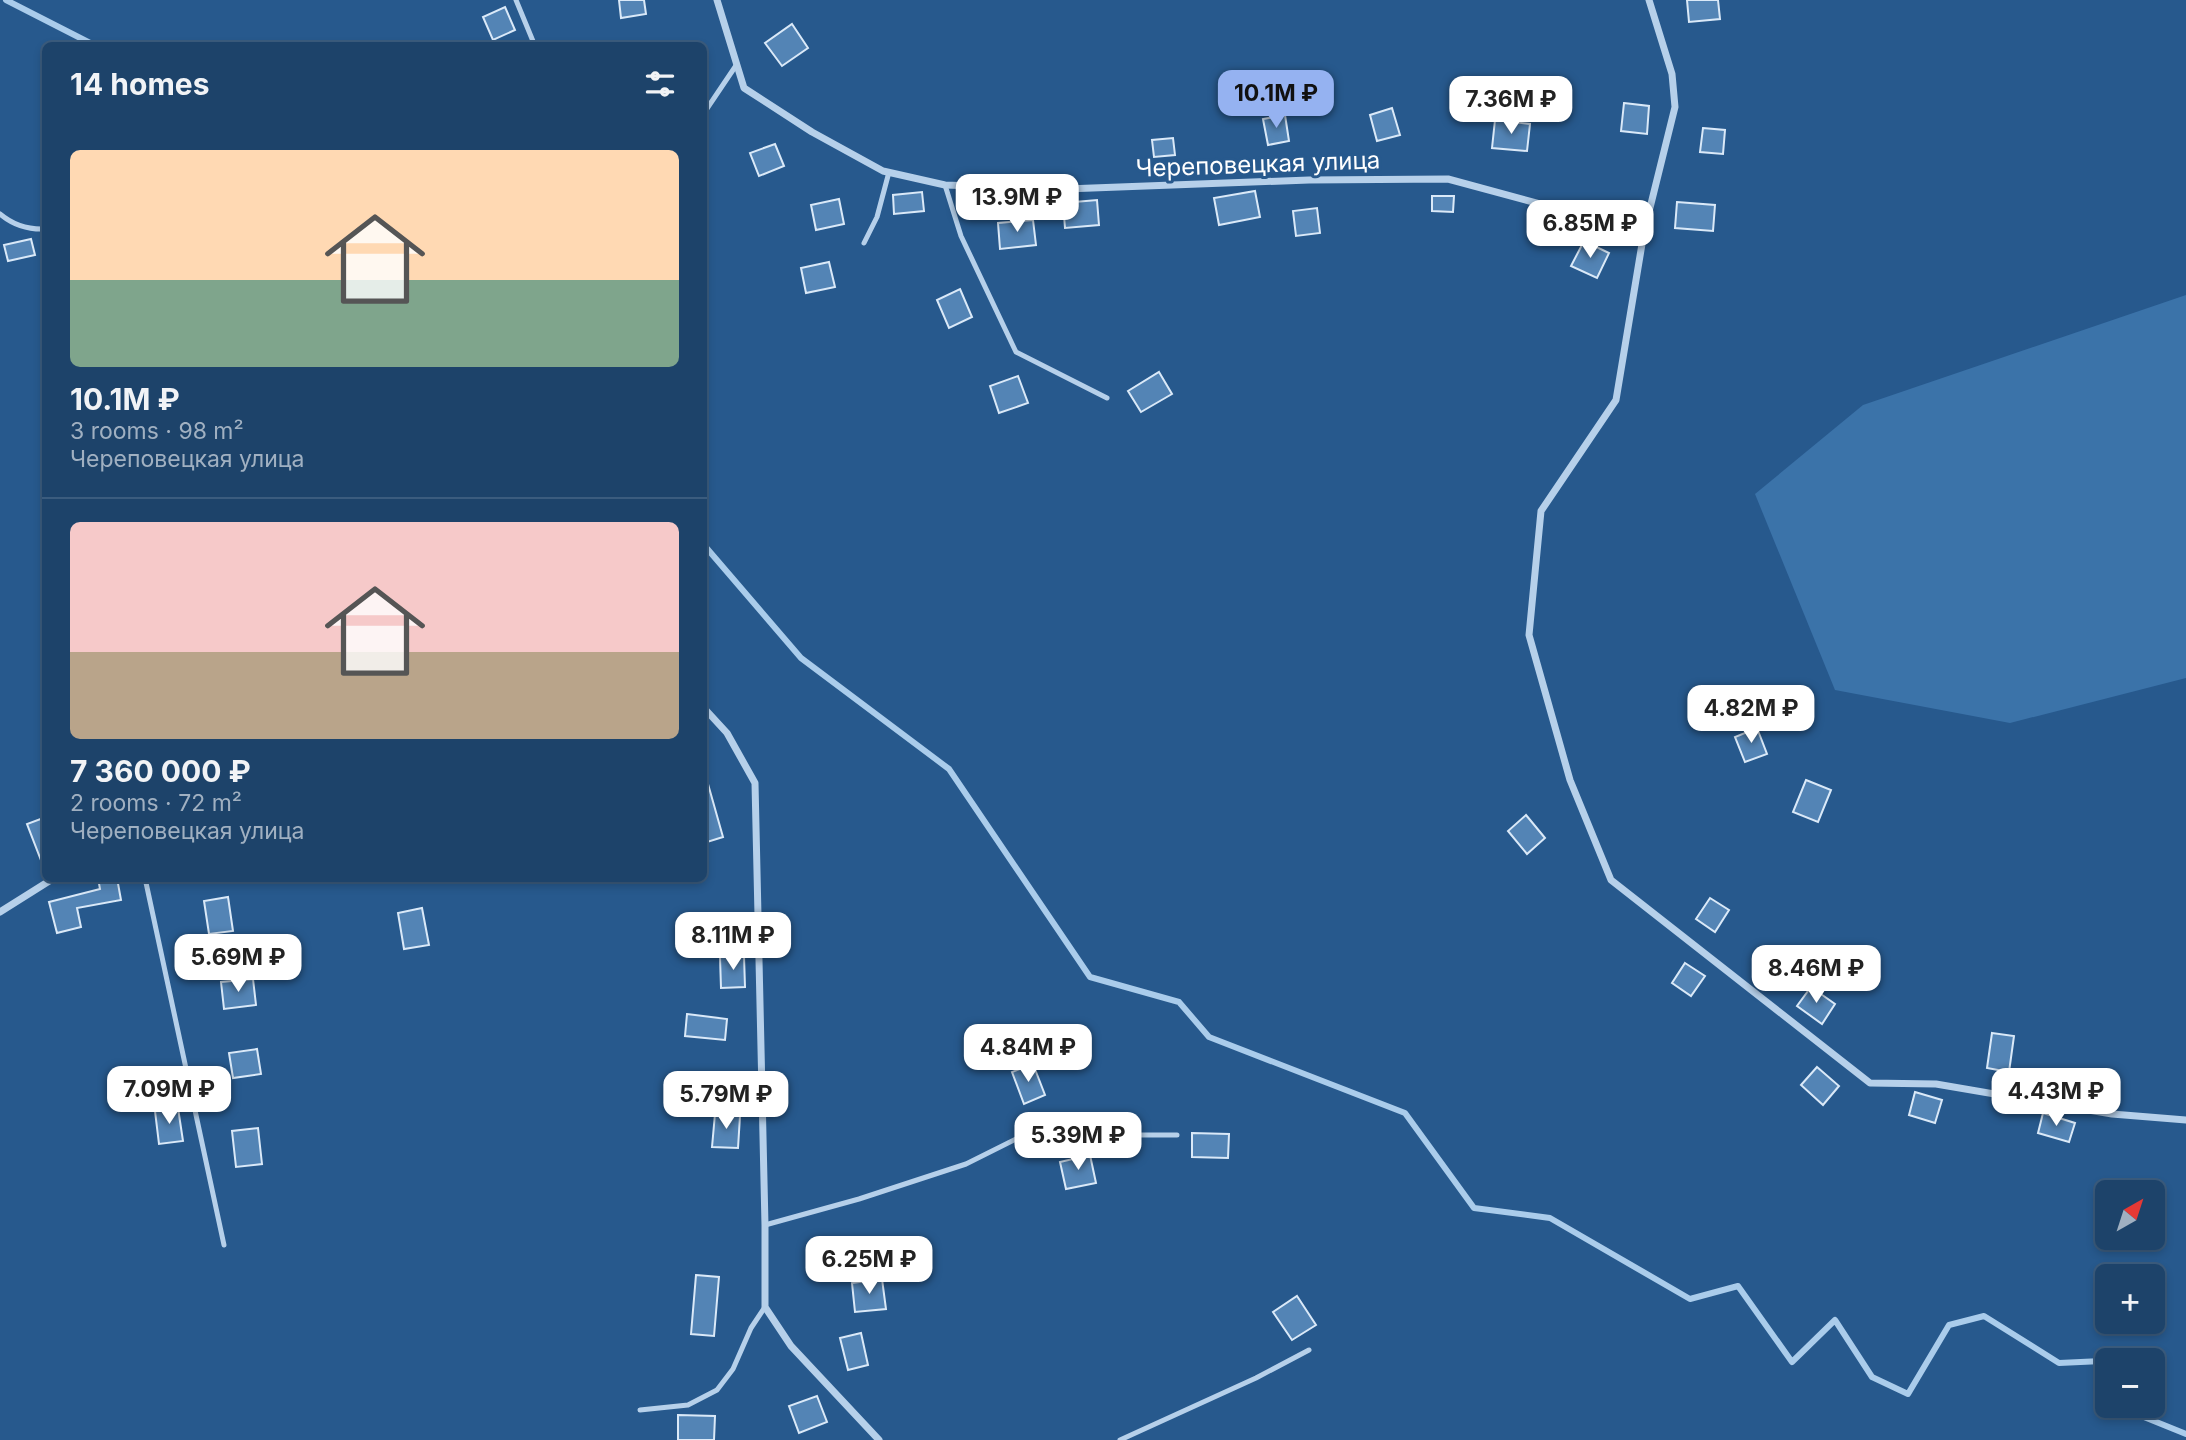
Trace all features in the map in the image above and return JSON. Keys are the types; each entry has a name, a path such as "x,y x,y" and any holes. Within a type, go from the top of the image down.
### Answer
{"street":[{"name":"Череповецкая улица","path":"717,0 744,88 812,132 883,171 946,185 1066,189 1309,180 1448,179 1644,232"},
{"path":"1649,0 1672,74 1675,107 1644,232 1616,400 1541,511 1529,635 1570,780 1611,880 1870,1083 1936,1084 2112,1114 2186,1120"},
{"path":"707,711 727,733 755,783 765,1307 791,1346 879,1440"},
{"path":"0,912 48,882"}],"lane":[{"path":"516,0 533,42"},
{"path":"707,109 737,64"},
{"path":"864,243 877,217 889,172"},
{"path":"946,185 961,236 1016,352 1107,398"},
{"path":"0,214 9,222 31,230 42,229"},
{"path":"146,882 224,1245"},
{"path":"765,1225 859,1199 966,1164 1054,1120 1092,1118 1138,1135 1177,1135"},
{"path":"640,1410 688,1405 718,1390 733,1369 751,1328 765,1307"},
{"path":"1120,1440 1256,1378 1308,1350"}],"shaded area":[{"path":"2186,295 2186,678 2010,723 1835,690 1755,494 1863,405"}],"building":[{"path":"619,0 644,0 646,14 621,18"},
{"path":"1687,0 1718,0 1720,19 1689,22"},
{"path":"505,7 515,30 493,40 483,17"},
{"path":"792,24 808,48 782,66 765,43"},
{"path":"1624,103 1649,106 1647,134 1621,131"},
{"path":"1392,108 1400,135 1377,141 1370,115"},
{"path":"1285,115 1289,141 1268,145 1263,119"},
{"path":"1495,120 1530,124 1527,151 1492,148"},
{"path":"1703,128 1725,130 1723,154 1700,152"},
{"path":"1173,138 1175,155 1154,157 1152,140"},
{"path":"775,144 784,166 759,176 750,153"},
{"path":"1255,191 1260,217 1219,225 1214,198"},
{"path":"922,192 924,211 894,214 893,195"},
{"path":"1432,196 1454,196 1453,212 1432,211"},
{"path":"839,199 844,224 816,230 811,205"},
{"path":"1097,200 1099,225 1065,228 1063,203"},
{"path":"1677,202 1715,205 1713,231 1675,228"},
{"path":"1317,208 1320,233 1296,236 1293,211"},
{"path":"1033,220 1036,245 1000,249 998,223"},
{"path":"31,239 35,255 8,261 4,245"},
{"path":"1584,241 1609,253 1597,278 1571,266"},
{"path":"829,262 835,287 806,293 801,268"},
{"path":"960,289 972,317 949,328 937,300"},
{"path":"1159,372 1172,394 1141,412 1128,391"},
{"path":"1018,376 1028,403 999,413 990,386"},
{"path":"1757,728 1767,754 1745,762 1735,737"},
{"path":"1806,780 1831,790 1818,822 1793,812"},
{"path":"707,784 708,784 723,837 707,842"},
{"path":"1526,815 1545,838 1527,854 1508,831"},
{"path":"42,818 42,863 27,824"},
{"path":"99,882 118,882 121,900 77,908 81,927 57,933 49,902 100,889"},
{"path":"228,897 233,931 209,934 204,901"},
{"path":"1710,898 1729,910 1715,932 1696,919"},
{"path":"422,908 429,945 404,949 398,913"},
{"path":"744,956 745,987 721,988 720,957"},
{"path":"1685,963 1705,976 1691,996 1672,983"},
{"path":"253,979 256,1005 224,1009 221,982"},
{"path":"1811,987 1835,1004 1822,1024 1797,1006"},
{"path":"687,1014 727,1019 725,1040 685,1036"},
{"path":"1992,1033 2014,1036 2009,1072 1987,1068"},
{"path":"257,1049 261,1074 233,1078 229,1053"},
{"path":"1033,1064 1045,1095 1024,1104 1012,1072"},
{"path":"1817,1067 1839,1086 1823,1105 1801,1085"},
{"path":"1915,1092 1942,1100 1935,1123 1909,1115"},
{"path":"178,1108 183,1141 159,1144 155,1111"},
{"path":"2043,1113 2075,1123 2069,1142 2038,1133"},
{"path":"715,1114 740,1116 738,1148 712,1147"},
{"path":"258,1128 262,1164 236,1167 232,1131"},
{"path":"1192,1133 1229,1134 1228,1158 1192,1157"},
{"path":"1090,1155 1096,1183 1066,1189 1060,1162"},
{"path":"696,1275 719,1277 714,1336 691,1334"},
{"path":"882,1279 886,1309 855,1312 852,1283"},
{"path":"1297,1296 1316,1325 1292,1340 1273,1312"},
{"path":"861,1333 868,1365 848,1370 840,1338"},
{"path":"817,1396 827,1422 799,1433 789,1406"},
{"path":"678,1415 715,1416 714,1440 678,1440"}],"waterway":[{"path":"6,0 88,42"},
{"path":"707,548 801,658 949,769 1090,977 1179,1002 1209,1037 1405,1113 1474,1208 1550,1218 1690,1299 1738,1286 1792,1362 1835,1320 1872,1377 1908,1394 1949,1325 1984,1316 2059,1363 2095,1361"},
{"path":"2146,1418 2186,1434"}]}
